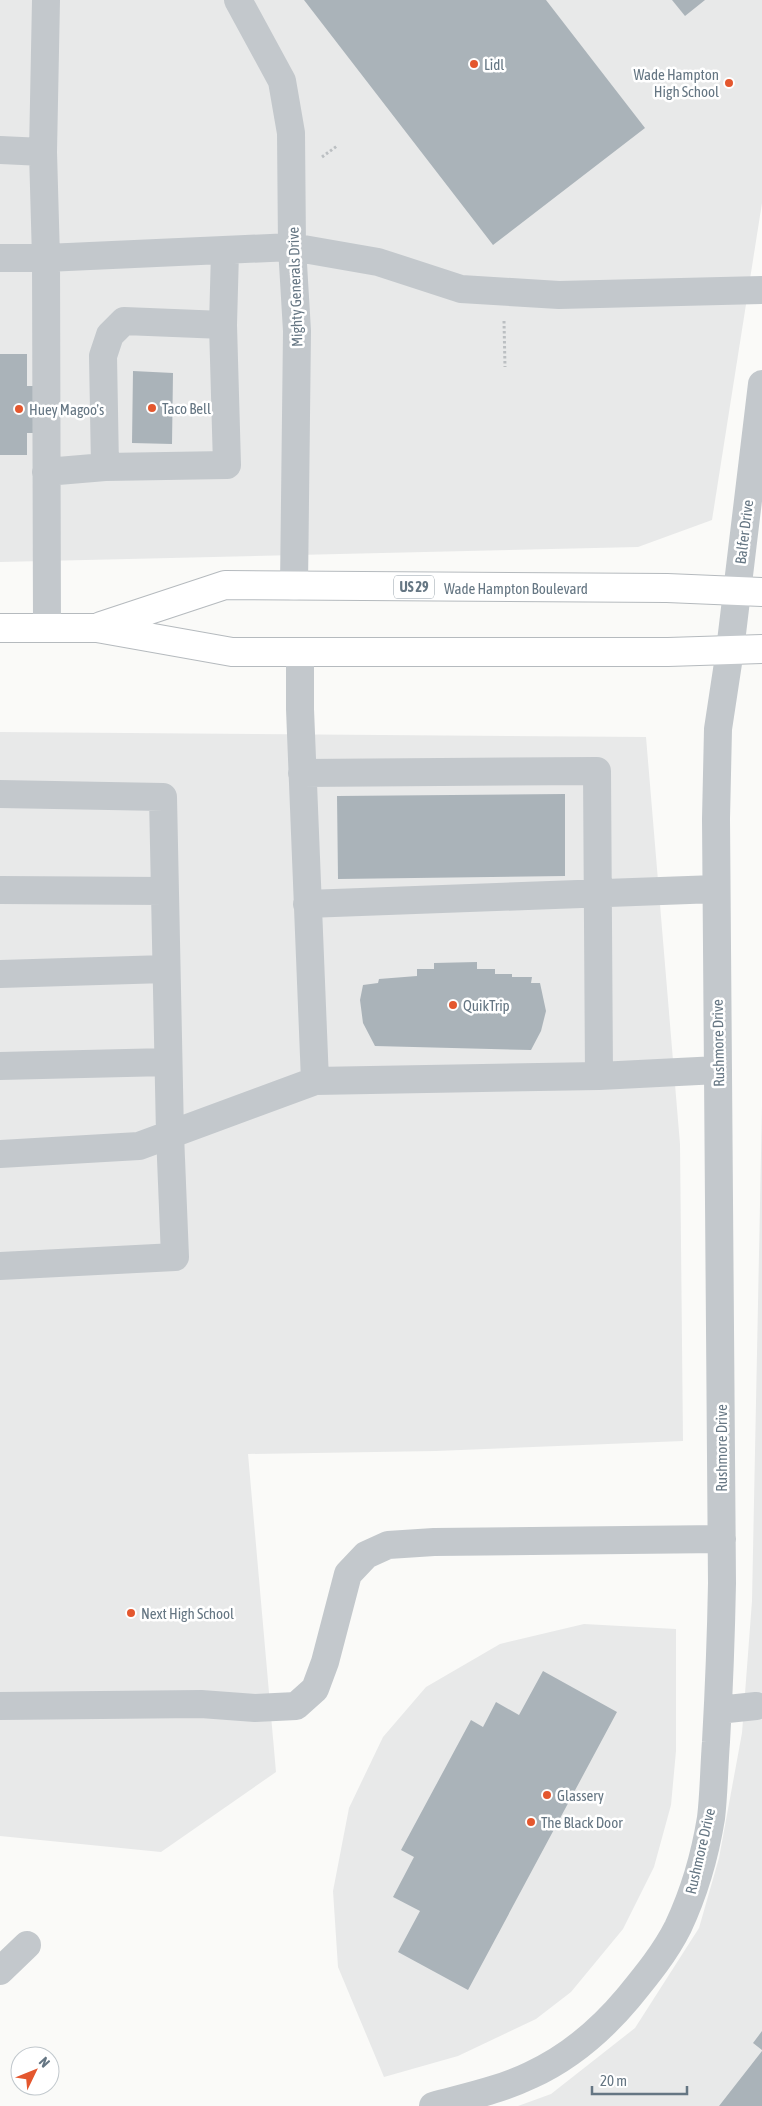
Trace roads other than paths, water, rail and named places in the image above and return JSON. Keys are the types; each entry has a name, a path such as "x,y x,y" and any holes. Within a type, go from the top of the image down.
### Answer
{"main road":[{"name":"Wade Hampton Boulevard","path":"97,628 225,585 667,588 750,592"},
{"name":"Wade Hampton Boulevard","path":"0,628 97,628 232,652 668,652 762,649"}],"street":[{"path":"46,0 42,152 46,258 46,628"},
{"name":"Mighty Generals Drive","path":"238,0 282,81 290,133 292,247 297,331 294,586"},
{"path":"0,150 42,152"},
{"path":"0,258 225,252 292,247 378,262 462,289 559,295 762,290"},
{"path":"46,472 105,467 227,465 224,325 225,252"},
{"path":"105,467 103,356 110,335 124,321 224,325"},
{"name":"Balfer Drive","path":"730,650 750,592 762,384"},
{"name":"Rushmore Drive","path":"433,2106 504,2086 532,2075 590,2037 619,2009 650,1971 677,1928 699,1870 711,1818 721,1656 722,1538 716,889 718,729 730,650"},
{"path":"303,652 300,663 300,700 314,1081"},
{"path":"302,773 597,771 599,1076"},
{"path":"0,794 163,796 168,1062 175,1257 0,1266"},
{"path":"307,904 598,895 716,889"},
{"path":"0,890 165,891"},
{"path":"0,974 166,969"},
{"path":"0,1066 168,1062"},
{"path":"0,1154 139,1146 314,1081 599,1076 718,1070"},
{"path":"0,1706 201,1704 255,1708 296,1706 315,1689 325,1662 348,1574 366,1555 388,1545 434,1542 722,1538"},
{"path":"718,1710 760,1705"},
{"path":"0,1971 27,1946"}],"place":[{"name":"Lidl","path":"474,64"},
{"name":"Wade Hampton High School","path":"729,83"},
{"name":"Taco Bell","path":"152,408"},
{"name":"Huey Magoo's","path":"19,409"},
{"name":"QuikTrip","path":"453,1005"},
{"name":"Next High School","path":"131,1613"},
{"name":"Glassery","path":"547,1795"},
{"name":"The Black Door","path":"531,1822"}]}
